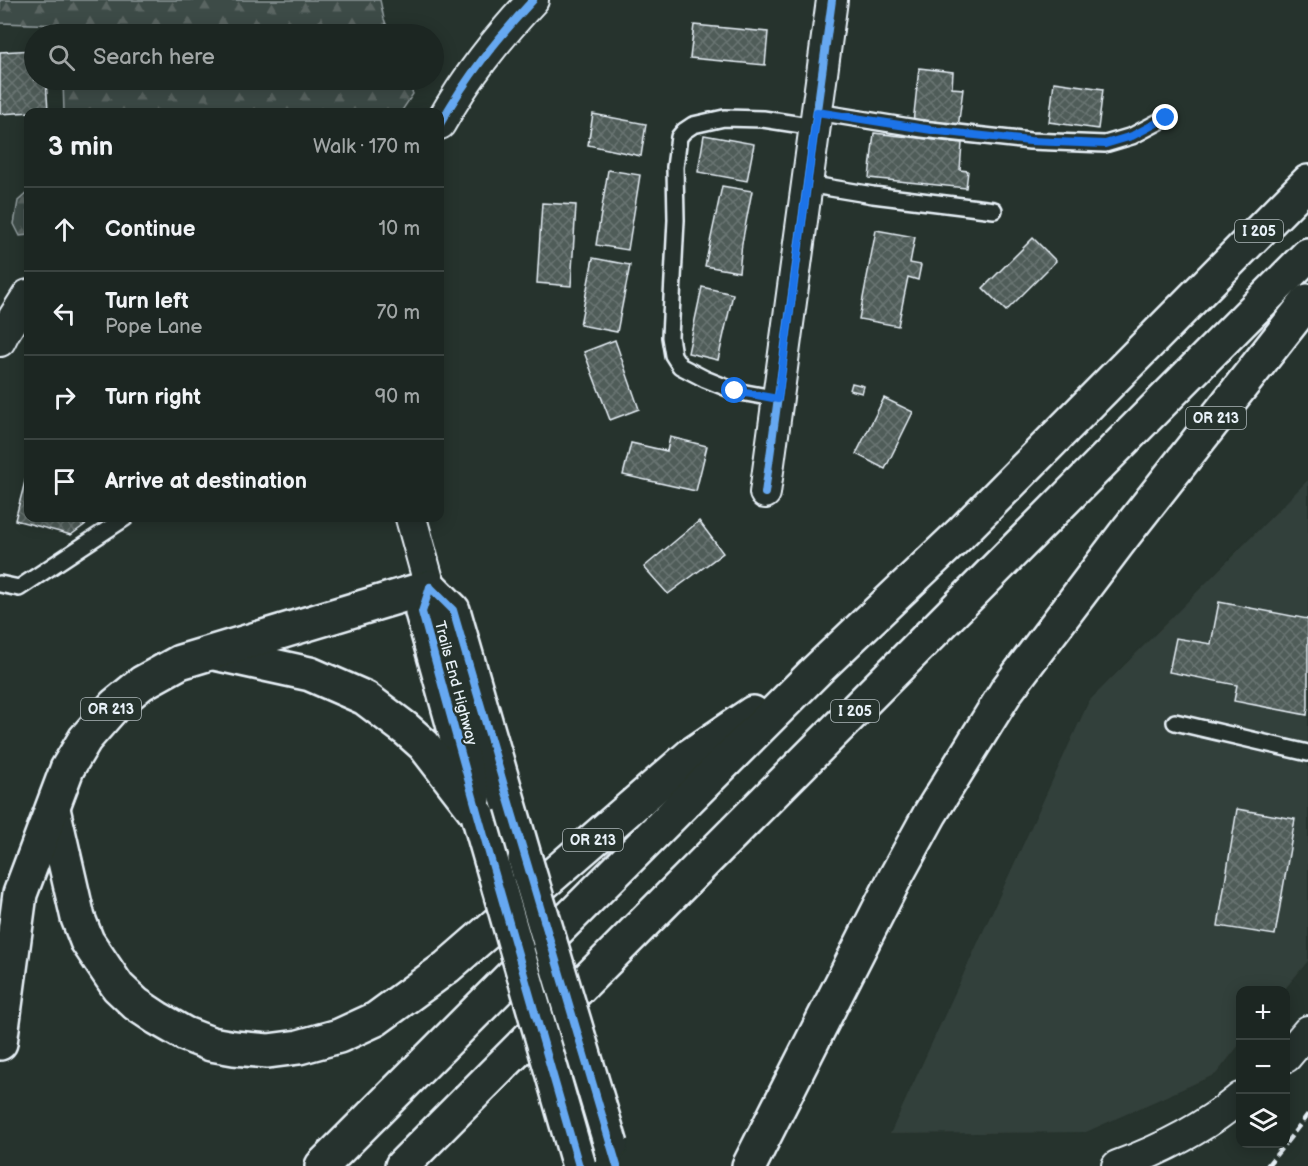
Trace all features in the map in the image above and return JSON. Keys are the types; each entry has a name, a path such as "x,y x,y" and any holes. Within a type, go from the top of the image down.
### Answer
{"highway":[{"name":"I 205","path":"322,1166 817,670 960,534 1308,182"},
{"name":"I 205","path":"402,1166 1308,255"},
{"name":"OR 213","path":"749,1166 895,878 930,814 1007,690 1124,535 1308,301"},
{"path":"212,653 430,587"},
{"name":"Trails End Highway","path":"579,1166 422,612 430,587 453,610 614,1156"},
{"name":"OR 213","path":"478,815 424,746 406,729 365,698 310,674 212,653 180,662 142,683 115,705 85,739 67,769 52,809 78,918 87,941 118,987 136,1004 157,1018 185,1034 212,1044 268,1050 298,1047 339,1036 376,1019 447,967 691,755 817,670"},
{"path":"0,1043 20,894 52,809"}],"street":[{"path":"444,117 459,90 492,45 533,0"},
{"path":"765,493 832,0"},
{"path":"0,341 24,301"},
{"path":"412,522 430,587"},
{"path":"1290,1052 1308,1031"},
{"path":"1117,1166 1178,1140 1236,1101"}],"lane":[{"path":"778,399 735,391 705,379 680,366 673,355 670,337 676,220 675,167 679,137 684,130 693,125 724,118 816,119 1030,141 1105,144 1132,136 1166,118"},
{"path":"807,184 873,195 994,210"},
{"path":"0,584 19,588 119,522"},
{"path":"1175,722 1308,753"}],"shaded area":[{"path":"1308,480 1308,961 1287,986 1236,986 1236,1049 1216,1074 1086,1132 890,1134 1089,701"}],"green space":[{"path":"0,0 380,0 386,24 31,24 0,23"},
{"path":"63,90 411,90 413,94 404,108 64,108"},
{"path":"24,196 24,236 20,236 14,224 18,201"}],"building":[{"path":"694,25 768,32 765,65 690,58"},
{"path":"24,51 24,90 47,90 48,108 24,108 24,112 0,114 0,52"},
{"path":"919,68 953,72 952,88 963,89 958,128 913,123"},
{"path":"1054,82 1103,89 1098,129 1049,122"},
{"path":"593,114 646,124 641,156 588,145"},
{"path":"874,133 962,143 960,170 968,171 966,188 869,178"},
{"path":"704,135 754,144 747,181 698,172"},
{"path":"608,170 640,175 628,250 596,245"},
{"path":"722,186 752,191 739,272 705,266"},
{"path":"542,203 576,205 571,286 537,283"},
{"path":"876,230 915,237 910,263 921,265 918,280 908,277 898,326 859,319"},
{"path":"1033,238 1056,261 1006,311 983,288"},
{"path":"593,258 630,265 617,332 580,325"},
{"path":"702,287 733,294 718,360 688,353"},
{"path":"615,340 639,409 610,420 584,352"},
{"path":"852,383 864,386 862,393 850,390"},
{"path":"884,398 913,412 885,469 856,454"},
{"path":"670,437 707,446 696,491 623,475 631,443 667,451"},
{"path":"24,485 24,522 89,522 71,535 15,520"},
{"path":"699,521 723,553 668,594 644,567"},
{"path":"1219,602 1308,619 1307,715 1234,701 1237,685 1169,672 1176,638 1211,644"},
{"path":"1237,809 1295,819 1275,935 1218,926"}],"railway":[{"path":"1290,1138 1308,1114"},
{"path":"1267,1166 1282,1148"}],"cycle path":[{"path":"444,118 483,59 533,0"},
{"path":"765,493 832,0"},
{"path":"430,587 453,610 617,1166"},
{"path":"430,587 422,612 579,1166"}],"route":[{"path":"735,391 778,399 817,112 938,131 1030,141 1105,144 1132,136 1166,118"}]}
